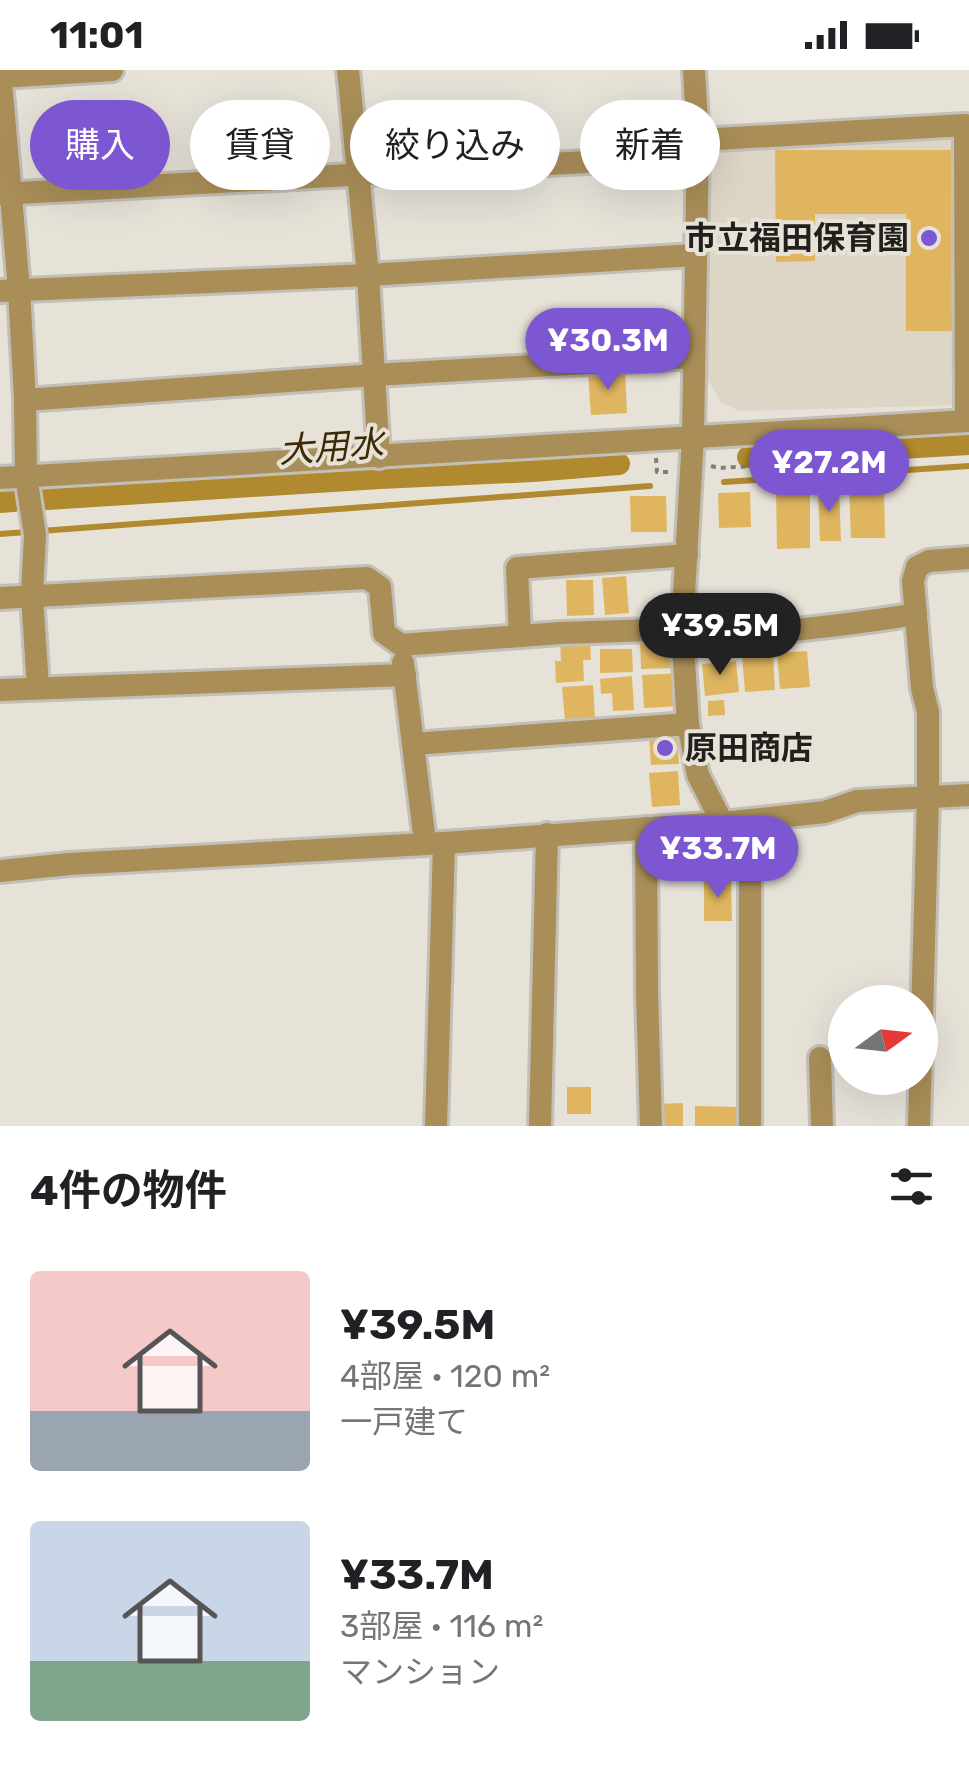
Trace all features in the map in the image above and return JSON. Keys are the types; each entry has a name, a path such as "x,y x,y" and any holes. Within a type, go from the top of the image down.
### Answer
{"street":[{"path":"38,688 32,595 36,534 26,476 25,400 9,290 0,75 112,70"},
{"path":"348,70 351,100"},
{"path":"694,70 696,100"},
{"path":"0,478 967,421 965,126 720,146"},
{"path":"5,193 350,174"},
{"path":"360,190 379,457"},
{"path":"697,190 693,437 682,634 688,724 698,775 750,877 750,1126"},
{"path":"9,290 368,276 695,254"},
{"path":"25,400 694,357"},
{"path":"520,636 516,568 686,555"},
{"path":"919,1126 928,712 922,688 913,581 916,566 929,561 969,558"},
{"path":"0,598 367,578 380,587 384,633 401,645 520,636 796,632 916,614"},
{"path":"401,645 413,744 435,842 436,1126"},
{"path":"0,690 404,674"},
{"path":"413,744 688,724"},
{"path":"0,871 722,823 825,812 857,801 969,795"},
{"path":"646,828 651,1126"},
{"path":"540,1126 547,834"},
{"path":"820,1058 822,1126"}],"path":[{"path":"711,466 905,457"}],"shaded area":[{"path":"954,135 961,405 739,411 721,402 708,380 702,190 720,190 720,141"}],"building":[{"name":"市立福田保育園","path":"775,150 951,150 952,331 906,331 906,214 815,214 815,261 776,262"},
{"path":"625,370 627,413 591,415 588,373"},
{"path":"849,486 884,486 885,538 851,538"},
{"path":"818,489 839,489 841,541 820,541"},
{"path":"776,490 810,490 810,548 777,549"},
{"path":"750,492 751,527 719,528 718,493"},
{"path":"630,496 666,496 667,532 631,532"},
{"path":"626,576 629,613 605,615 602,578"},
{"path":"566,580 593,580 594,615 567,616"},
{"path":"678,638 679,668 641,669 640,639"},
{"path":"590,641 591,660 583,660 584,681 556,683 555,661 561,661 560,642"},
{"path":"600,649 632,649 633,672 600,673"},
{"path":"807,651 810,687 780,689 777,653"},
{"path":"773,654 775,690 745,692 742,656"},
{"path":"736,661 739,692 705,696 702,664"},
{"path":"681,673 682,706 644,708 642,675"},
{"path":"632,676 634,710 613,711 612,693 601,694 600,679"},
{"path":"593,685 595,718 565,721 562,687"},
{"path":"724,700 725,715 708,716 708,701"},
{"path":"677,733 679,764 651,765 649,734"},
{"path":"678,771 680,805 652,807 649,773"},
{"path":"704,880 731,880 732,921 704,921"},
{"path":"567,1087 591,1087 591,1114 567,1114"},
{"path":"683,1103 683,1126 657,1126 657,1104"},
{"path":"695,1106 739,1107 739,1126 695,1126"}],"waterway":[{"name":"大用水","path":"748,457 969,444"},
{"name":"大用水","path":"47,499 619,464"},
{"path":"724,482 969,466"},
{"path":"0,534 650,486"},
{"name":"大用水","path":"0,502 13,501"}],"place":[{"name":"市立福田保育園","path":"929,238"},
{"name":"原田商店","path":"665,748"}]}
